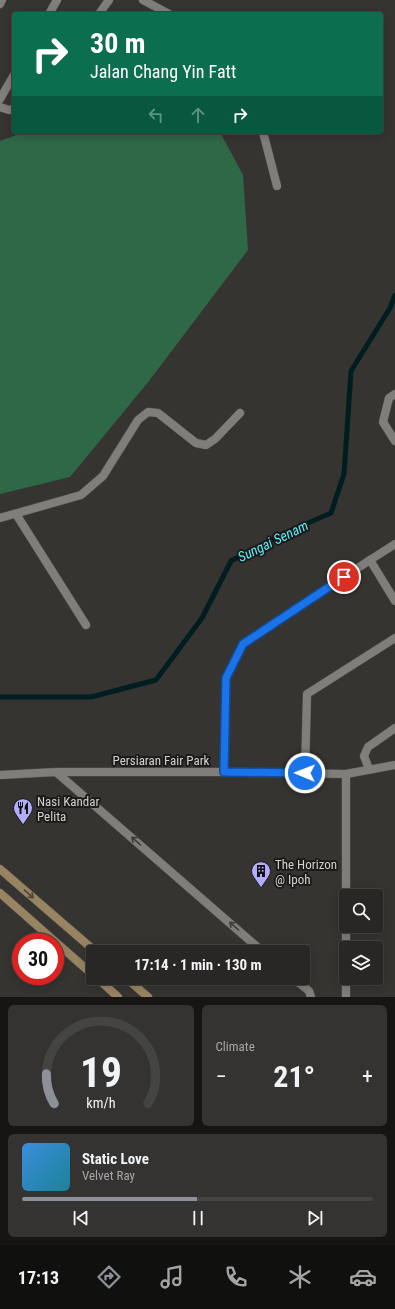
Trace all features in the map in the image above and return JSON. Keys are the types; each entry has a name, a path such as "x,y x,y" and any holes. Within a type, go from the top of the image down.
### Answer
{"main road":[{"path":"0,869 88,945"},
{"path":"0,893 86,969"},
{"path":"104,985 118,997"},
{"path":"134,985 148,997"}],"street":[{"path":"0,4 2,0"},
{"path":"50,12 57,0"},
{"path":"100,12 109,0"},
{"path":"143,0 165,12"},
{"path":"0,99 12,78"},
{"path":"0,107 12,109"},
{"path":"264,134 277,186"},
{"path":"395,394 389,398 383,422 395,441"},
{"path":"0,518 81,495 103,476 138,420 148,412 158,413 196,443 206,445 215,439 240,413"},
{"path":"16,514 86,625"},
{"path":"224,772 226,678 243,644 395,544"},
{"path":"370,560 395,601"},
{"path":"305,773 307,694 395,638"},
{"path":"370,769 364,756 368,747 395,728"},
{"name":"Persiaran Fair Park","path":"0,775 56,772 346,774 395,765"},
{"path":"56,772 255,945"},
{"path":"346,774 346,889"},
{"path":"302,985 309,991 311,997"},
{"path":"346,985 346,997"}],"green space":[{"path":"19,134 221,134 243,175 248,250 149,381 70,477 0,494 0,141"}],"waterway":[{"name":"Sungai Senam","path":"0,697 91,697 156,680 202,618 231,561 285,533 331,513 344,474 351,371 390,308 395,295"}],"place":[{"name":"Nasi Kandar Pelita","path":"23,825"},
{"name":"The Horizon @ Ipoh","path":"261,888"}],"route":[{"path":"305,773 224,772 226,678 243,644 344,577"}]}
